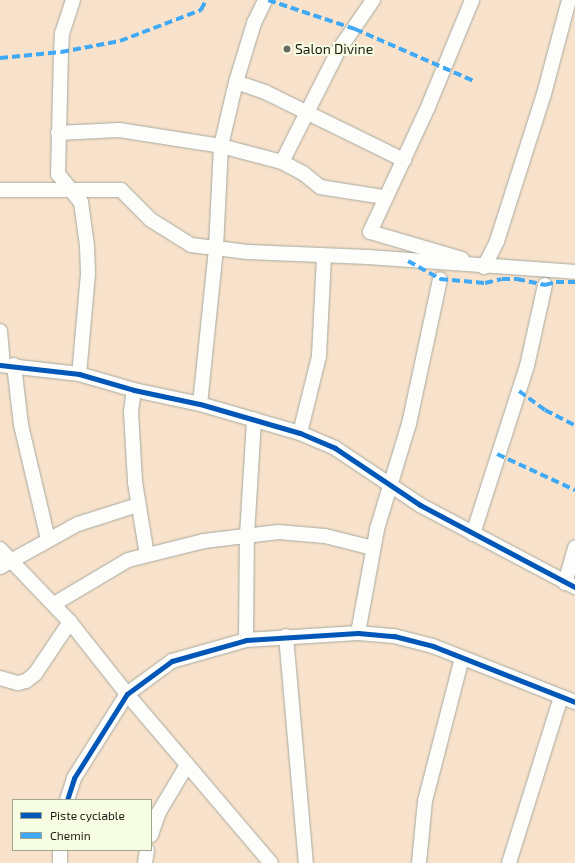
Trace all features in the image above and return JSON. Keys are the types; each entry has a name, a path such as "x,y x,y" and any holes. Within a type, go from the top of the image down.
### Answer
{"street":[{"path":"73,0 62,33 58,174 81,202 87,246 88,274 79,374"},
{"path":"200,404 216,248 221,146 236,82 254,23 264,0"},
{"path":"282,162 338,50 373,0"},
{"path":"472,0 404,160 384,197 370,232 484,267"},
{"path":"484,267 496,241 544,94 569,0"},
{"path":"236,82 307,112 404,160"},
{"path":"58,133 119,130 221,146 282,162 303,173 320,187 384,197"},
{"path":"0,190 121,190 151,220 191,245 324,256 368,257 484,267 575,272"},
{"path":"300,433 319,356 324,256"},
{"path":"358,633 373,548 388,485 409,424 440,279"},
{"path":"473,534 527,366 545,285"},
{"path":"0,331 6,365 48,538"},
{"path":"6,365 79,374 134,390 200,404 300,433 336,448 388,485 473,534 570,585 575,547"},
{"path":"134,390 131,412 138,504 147,555"},
{"path":"246,640 247,535 254,419"},
{"path":"5,564 48,538 78,524 138,504"},
{"path":"54,604 128,560 204,541 278,532 325,536 373,548"},
{"path":"0,549 5,564 54,604 127,694 271,863"},
{"path":"0,678 18,683 26,682 35,674 70,622"},
{"path":"67,799 78,773 127,694 172,661 246,640 286,636 358,633 394,636 433,646 575,702"},
{"path":"286,636 306,863"},
{"path":"419,863 427,795 462,658"},
{"path":"509,863 561,697"},
{"path":"152,832 159,812 187,765"},
{"path":"60,851 60,863"},
{"path":"145,863 147,851"}],"shaded area":[{"path":"0,0 575,0 575,863 0,863"}],"marked path":[{"path":"0,58 61,52 120,41 201,10 206,0"},
{"path":"268,0 355,29 474,81"},
{"path":"408,261 440,279 485,283 502,279 517,279 545,285 556,282 575,282"},
{"path":"519,391 545,410 575,425"},
{"path":"497,454 575,490"}],"cycle path":[{"path":"0,365 79,374 134,390 200,404 300,433 335,448 420,505 575,587"},
{"path":"67,799 74,778 127,694 172,661 246,640 358,633 394,636 433,646 575,702"}],"place":[{"name":"Salon Divine","path":"287,49"}]}
